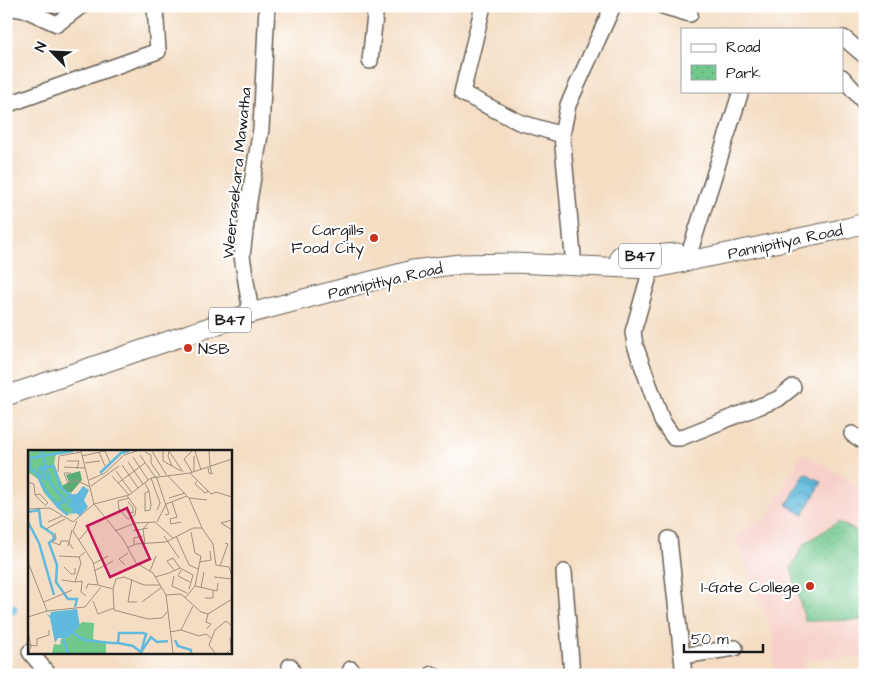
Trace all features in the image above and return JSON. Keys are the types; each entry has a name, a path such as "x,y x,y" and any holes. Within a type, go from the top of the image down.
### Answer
{"main road":[{"name":"Pannipitiya Road","path":"6,384 410,259 465,251 641,256 690,251 865,211"},
{"name":"Pannipitiya Road","path":"6,396 250,307 413,270 460,264 513,263 650,269 848,228 865,222"}],"street":[{"path":"6,7 26,10 57,24 80,6"},
{"path":"6,105 158,52 154,6"},
{"name":"Weerasekara Mawatha","path":"250,307 242,256 261,129 267,6"},
{"path":"370,61 376,6"},
{"path":"483,6 462,93 519,122 562,135"},
{"path":"573,255 562,135 568,105 613,6"},
{"path":"663,6 690,14"},
{"path":"844,38 865,56"},
{"path":"844,79 865,102"},
{"path":"690,251 741,92"},
{"path":"650,269 633,332 635,346 662,421 674,438 680,438 778,399 793,387"},
{"path":"669,539 684,675"},
{"path":"564,572 572,675"},
{"path":"682,656 735,648"},
{"path":"32,654 49,675"}],"shaded area":[{"name":"I-Gate College","path":"802,453 849,479 865,493 865,658 806,659 805,675 774,675 774,638 735,535 768,517"}],"green space":[{"path":"838,522 865,535 865,620 805,621 791,568 804,544"}],"water":[{"path":"805,473 822,482 803,515 787,505"}],"waterway":[{"path":"6,611 12,609"}],"place":[{"name":"Cargills Food City","path":"374,238"},
{"name":"NSB","path":"188,348"},
{"name":"I-Gate College","path":"810,586"}]}
